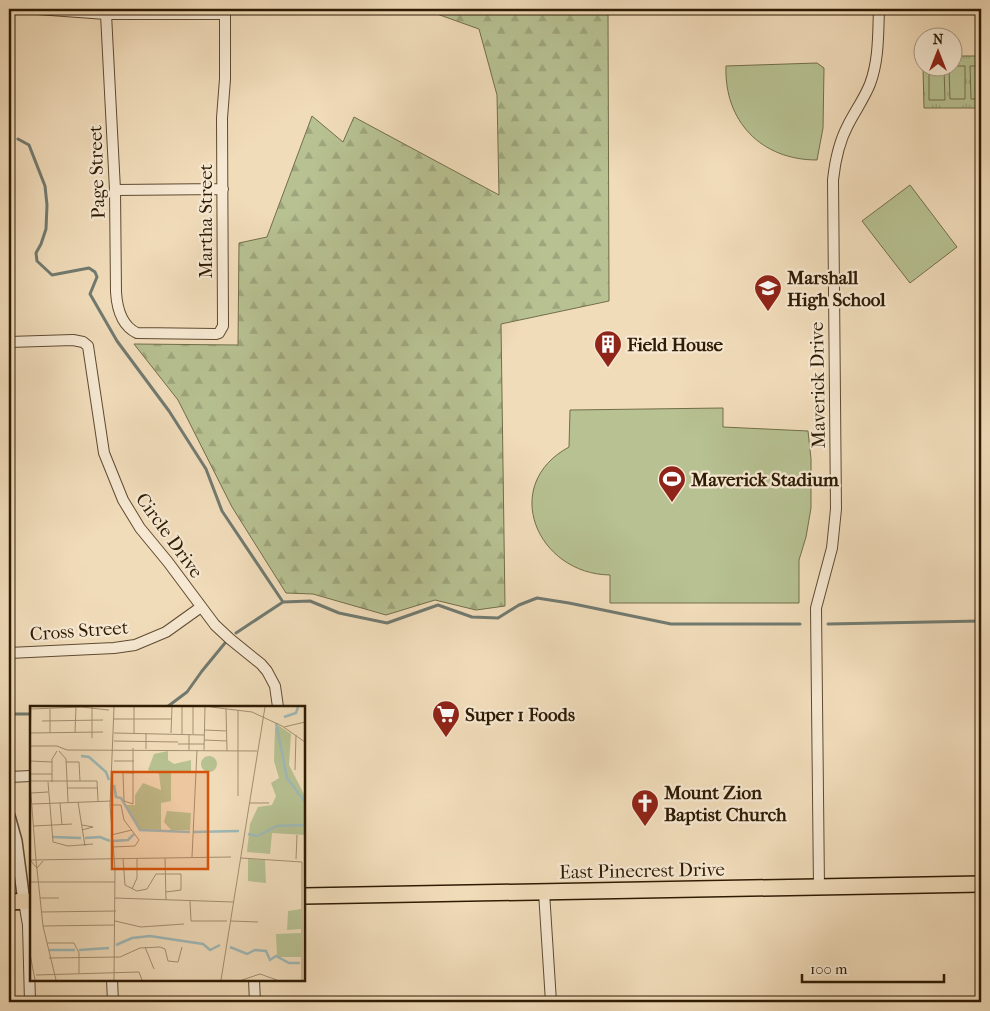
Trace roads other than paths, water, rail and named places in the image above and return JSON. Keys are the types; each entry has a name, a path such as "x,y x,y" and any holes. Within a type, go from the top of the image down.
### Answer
{"main road":[{"name":"East Pinecrest Drive","path":"305,896 981,884"},
{"path":"9,902 28,902"}],"street":[{"name":"Martha Street","path":"37,9 106,14 225,11 225,79 222,118 222,330 216,334 143,334 137,333 128,327"},
{"name":"Maverick Drive","path":"819,888 816,616 817,600 832,548 836,509 833,180 835,160 844,133 866,94 873,74 878,43 879,9"},
{"name":"Page Street","path":"106,14 115,190 116,300 121,316 128,327"},
{"path":"115,190 223,189"},
{"name":"Circle Drive","path":"9,342 73,340 83,342 88,346 104,453 114,482 127,507 140,528 221,632 253,657 267,671 275,686 278,706"},
{"name":"Cross Street","path":"9,653 114,648 134,645 166,632 201,607"},
{"path":"9,777 30,776"},
{"path":"9,816 28,902 30,1002"},
{"path":"544,892 551,1002"},
{"path":"112,981 113,1002"},
{"path":"254,981 256,1002"}],"waterway":[{"path":"18,139 29,145 45,186 47,205 46,229 36,253 37,261 52,275 89,268 95,272 97,277 90,294 117,341 169,411 206,469 222,511 283,602 310,601 339,613 387,623 438,605 472,617 498,618 519,605 537,598 671,624 800,624"},
{"path":"236,633 283,602"},
{"path":"828,624 981,621"},
{"path":"168,706 187,692 225,643"},
{"path":"9,714 30,714"}],"place":[{"name":"Marshall High School","path":"768,312"},
{"name":"Field House","path":"608,368"},
{"name":"Maverick Stadium","path":"672,503"},
{"name":"Super 1 Foods","path":"446,738"},
{"name":"Mount Zion Baptist Church","path":"645,827"}]}
